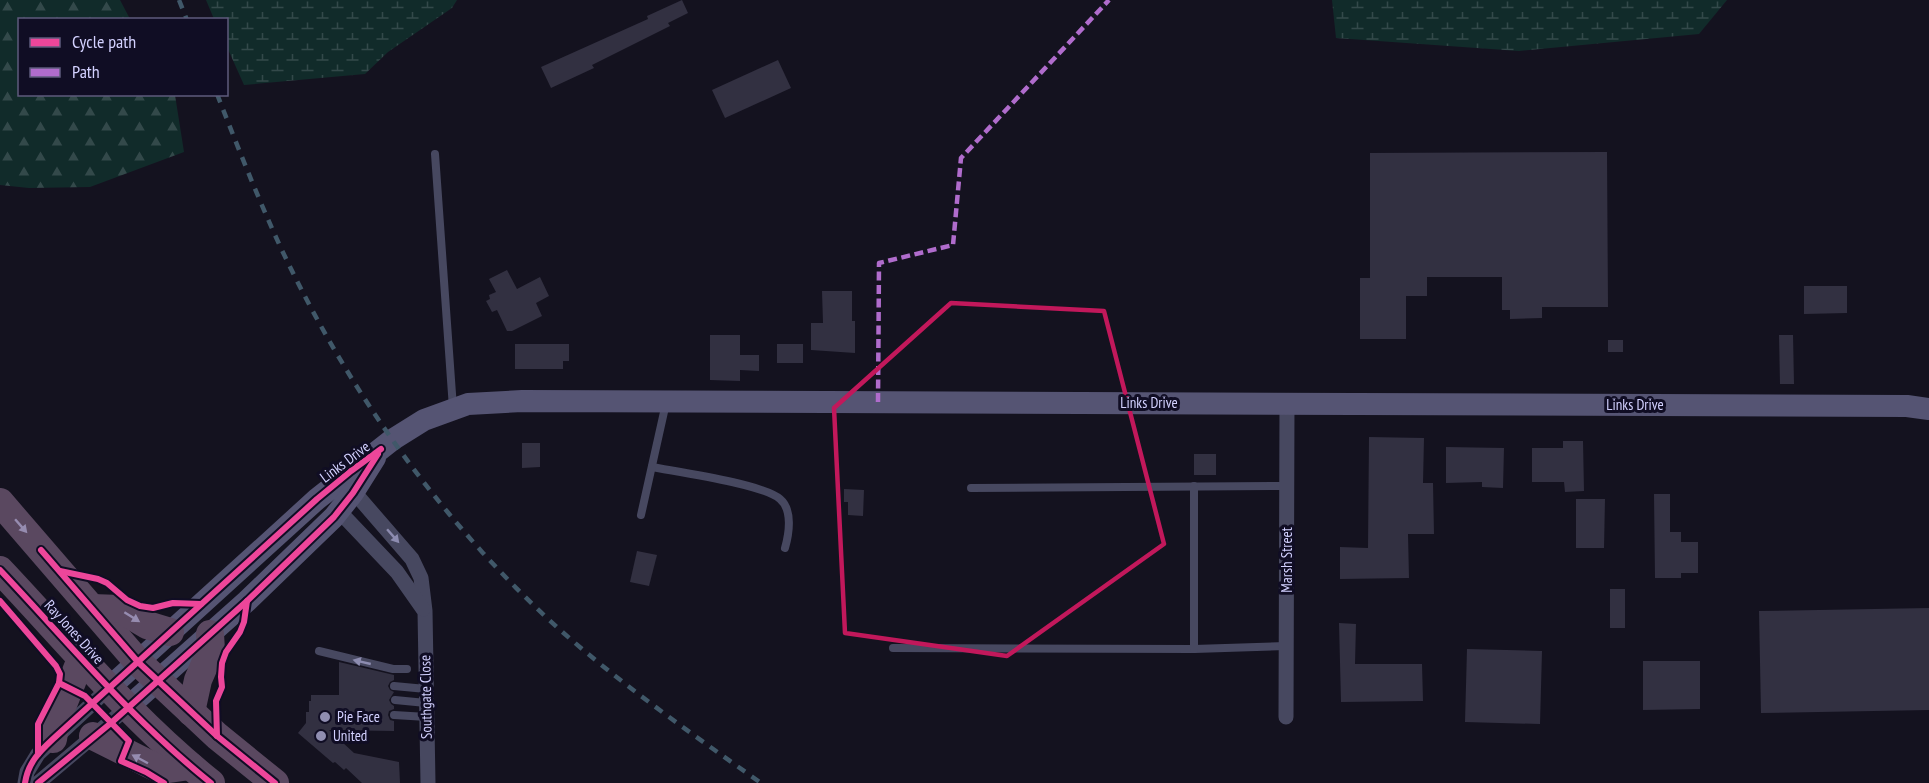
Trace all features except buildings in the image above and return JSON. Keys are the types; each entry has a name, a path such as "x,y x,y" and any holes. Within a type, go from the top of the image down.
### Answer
{"highway":[{"name":"Ray Jones Drive","path":"0,502 148,671 191,712 274,783"},
{"name":"Ray Jones Drive","path":"0,570 146,726 201,775"},
{"path":"92,608 120,609 147,625 170,632"},
{"path":"191,712 198,680 211,650 210,634"},
{"path":"53,738 57,715 81,659"},
{"path":"93,736 161,770 201,775"}],"street":[{"name":"Links Drive","path":"148,671 170,632 330,488 416,423 468,404 504,402 1287,403 1907,406 1929,409"},
{"name":"Marsh Street","path":"1286,717 1287,403"},
{"name":"Links Drive","path":"119,698 148,671 210,634 247,601 339,510 354,492 381,449"},
{"path":"330,488 354,492"},
{"path":"330,488 339,510 397,573 425,611"},
{"name":"Southgate Close","path":"354,492 412,559 422,581 425,611 428,783"},
{"path":"38,783 93,736 119,698"},
{"path":"25,783 30,764 53,738 119,698"}],"lane":[{"path":"435,153 453,409"},
{"path":"641,515 666,402"},
{"path":"652,467 760,489 779,499 787,509 785,548"},
{"path":"1194,486 1194,649"},
{"path":"971,488 1287,486"},
{"path":"893,648 1194,649 1286,646"},
{"path":"319,651 393,669 407,669"},
{"path":"394,686 426,703"},
{"path":"395,700 426,703"},
{"path":"394,715 426,703"}],"highlighted area":[{"path":"951,303 1104,311 1164,544 1007,656 845,633 834,408"}],"green space":[{"path":"0,0 120,0 129,18 18,18 18,96 175,96 184,152 90,187 29,188 0,185"},
{"path":"206,0 457,0 452,8 388,52 365,74 244,85 228,49 228,18 214,18"},
{"path":"1332,0 1727,0 1699,34 1519,51 1336,38"}],"railway":[{"path":"179,0 186,18"},
{"path":"218,96 263,208 306,299 367,402 400,451 437,498 475,544 559,629 683,728 761,783"}],"marked path":[{"path":"878,402 879,263 953,245 961,158 1109,0"}],"cycle path":[{"path":"25,783 35,758 53,739 317,499 381,449"},
{"path":"38,783 111,723 247,601 334,517 353,493 378,454"},
{"path":"41,550 138,662 217,736 275,783"},
{"path":"0,570 128,708 211,783"},
{"path":"60,571 98,579 107,583 127,600 140,606 153,608 173,603 201,604"},
{"path":"0,601 56,666 60,674 59,683 85,696 129,741 121,761 164,783"},
{"path":"217,736 216,701 222,687 222,663 226,652 240,632 247,601"},
{"path":"38,754 38,724 59,683"}],"place":[{"name":"Pie Face","path":"325,717"},
{"name":"United","path":"321,736"}]}
